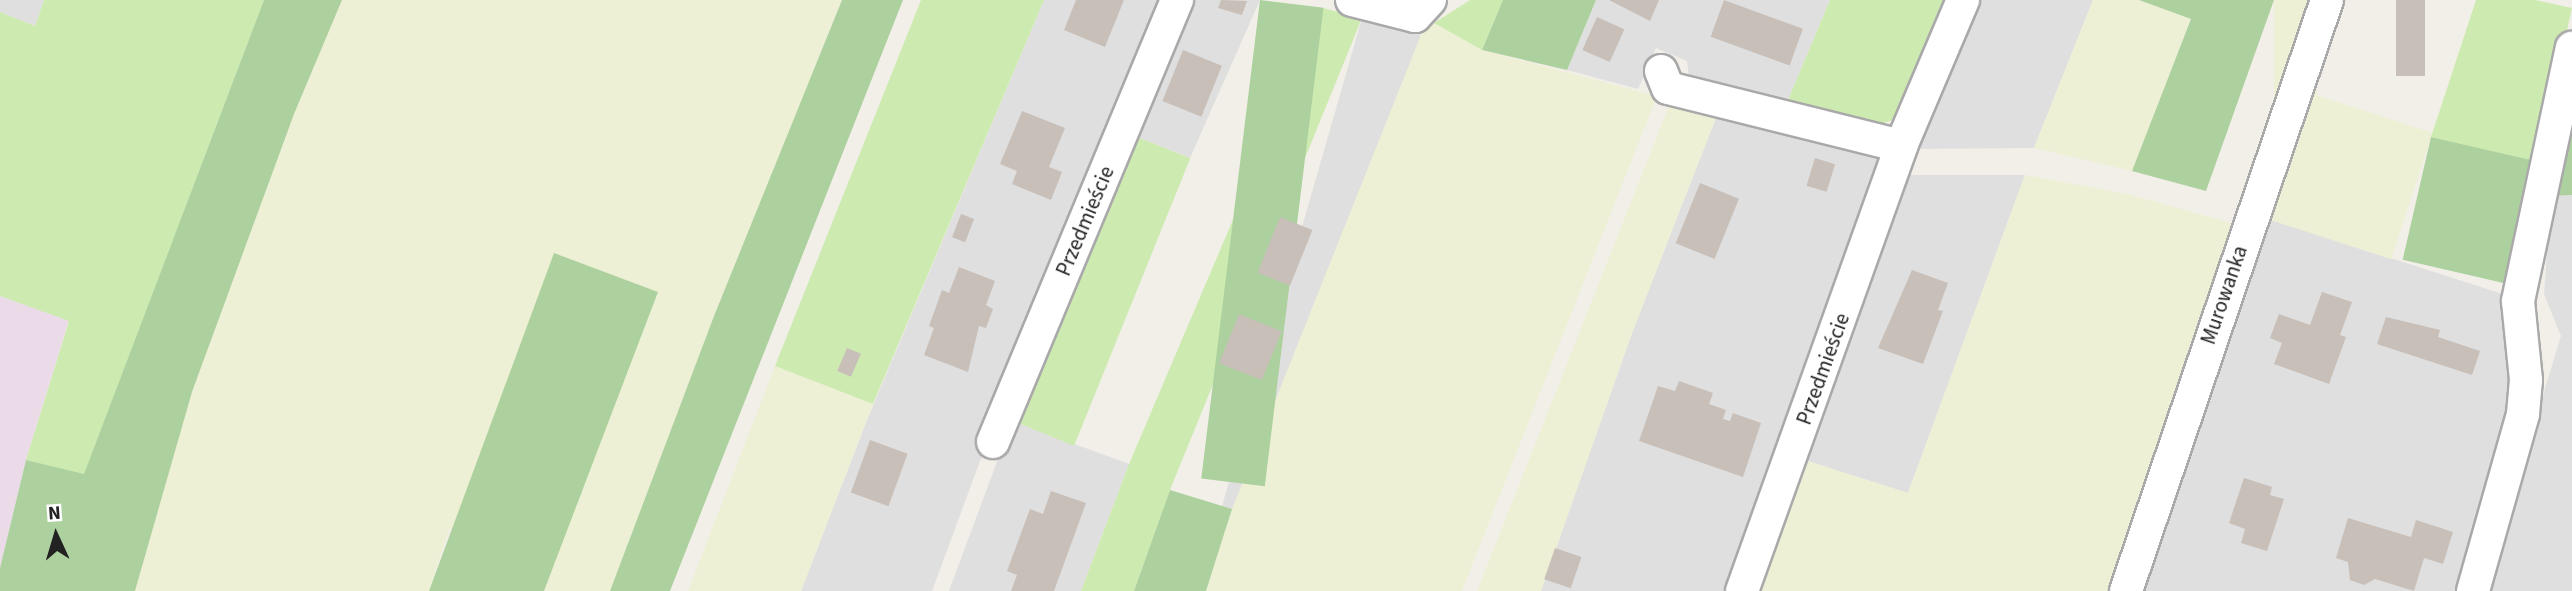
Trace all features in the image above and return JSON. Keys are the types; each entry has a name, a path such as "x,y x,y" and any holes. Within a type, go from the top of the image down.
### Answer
{"street":[{"name":"Przedmieście","path":"993,442 1177,0"},
{"path":"1352,0 1415,16 1430,0"},
{"name":"Przedmieście","path":"1742,591 1898,154 1963,0"},
{"name":"Murowanka","path":"2126,591 2327,0"},
{"path":"2473,591 2523,414 2526,380 2518,301 2572,48"},
{"path":"1661,71 1668,88 1898,154"}],"shaded area":[{"path":"0,0 44,0 35,26 0,12"},
{"path":"1044,0 1163,0 997,415 932,591 801,591 867,420"},
{"path":"1186,0 1260,0 1190,158 1130,134"},
{"path":"1596,0 1830,0 1785,107 1690,85 1687,61 1656,48 1638,89 1567,70"},
{"path":"1975,0 2093,0 2034,148 1913,149"},
{"path":"1362,18 1421,35 1280,525 1221,508"},
{"path":"1719,110 1889,155 1730,591 1541,591 1632,333"},
{"path":"1902,175 2025,175 1908,493 1801,459"},
{"path":"2572,195 2572,591 2483,591 2561,336 2544,294 2551,196"},
{"path":"2260,216 2509,296 2516,396 2464,591 2135,591"},
{"path":"0,296 69,320 26,460 0,568"},
{"path":"1012,421 1129,464 1081,591 949,591"}],"green space":[{"path":"44,0 264,0 84,475 26,460 69,321 0,296 0,12 35,26"},
{"path":"264,0 342,0 294,114 192,392 135,591 0,591 0,568 26,460 84,474"},
{"path":"342,0 842,0 714,316 610,591 544,591 579,497 449,529 429,591 135,591 192,392 294,114"},
{"path":"842,0 903,0 670,591 610,591 714,316"},
{"path":"921,0 1044,0 873,404 775,366"},
{"path":"1260,0 1324,8 1265,486 1201,478"},
{"path":"1470,0 1503,0 1482,50 1434,23"},
{"path":"1503,0 1596,0 1567,70 1482,50"},
{"path":"1830,0 1954,0 1901,117 1867,129 1785,107"},
{"path":"2093,0 2139,0 2191,19 2132,171 2034,148"},
{"path":"2139,0 2274,0 2206,191 2132,171 2191,19"},
{"path":"2274,0 2317,0 2317,203 2274,203"},
{"path":"2476,0 2535,0 2572,8 2537,162 2431,137"},
{"path":"1323,8 1362,18 1170,490 1134,591 1081,591 1129,464"},
{"path":"1434,23 1482,50 1657,96 1462,591 1206,591 1232,509 1421,35"},
{"path":"2304,91 2432,133 2391,259 2263,217"},
{"path":"2572,100 2572,195 2551,196"},
{"path":"1671,101 1719,110 1632,333 1541,591 1477,591"},
{"path":"1130,134 1190,158 1074,446 1014,421"},
{"path":"2431,137 2537,162 2509,284 2403,260"},
{"path":"2025,175 2127,194 2239,225 2115,591 1755,591 1801,459 1908,493"},
{"path":"554,253 658,292 544,591 429,591"},
{"path":"775,366 873,404 801,591 688,591"},
{"path":"1170,490 1232,509 1206,591 1134,591"}],"building":[{"path":"1076,0 1124,0 1105,47 1064,30"},
{"path":"1221,0 1247,1 1242,15 1218,8"},
{"path":"1609,0 1659,0 1650,21"},
{"path":"1724,0 1803,29 1790,65 1711,37"},
{"path":"2396,0 2425,0 2425,76 2396,76"},
{"path":"1597,17 1624,29 1610,62 1582,50"},
{"path":"1183,50 1222,66 1201,117 1162,101"},
{"path":"1022,111 1065,128 1049,167 1062,172 1051,200 1012,184 1017,171 1000,164"},
{"path":"1815,158 1835,164 1827,192 1807,186"},
{"path":"1700,183 1739,199 1715,259 1676,243"},
{"path":"961,214 974,219 965,242 952,237"},
{"path":"1280,217 1312,230 1290,286 1258,273"},
{"path":"959,267 995,281 986,305 993,309 986,328 979,326 968,372 924,355 934,328 929,326 942,290 949,293"},
{"path":"1912,270 1948,283 1938,310 1943,311 1923,364 1878,348"},
{"path":"2322,292 2352,302 2340,335 2346,337 2329,384 2274,364 2282,343 2270,338 2279,314 2310,325"},
{"path":"1239,314 1282,331 1262,380 1219,363"},
{"path":"2386,317 2440,330 2438,337 2480,351 2472,375 2377,344"},
{"path":"847,348 861,354 851,377 837,371"},
{"path":"1679,381 1713,393 1709,404 1726,410 1723,419 1730,421 1733,413 1761,423 1743,477 1639,441 1658,386 1675,391"},
{"path":"870,440 908,454 888,506 851,493"},
{"path":"2244,478 2272,487 2270,495 2284,499 2267,551 2241,543 2245,529 2229,523"},
{"path":"1051,491 1086,503 1054,591 1011,591 1017,575 1007,571 1030,509 1043,514"},
{"path":"2348,518 2411,537 2416,520 2453,532 2443,564 2424,558 2414,591 2375,579 2364,585 2350,580 2348,562 2336,558"},
{"path":"1555,548 1581,557 1571,588 1544,579"}]}
